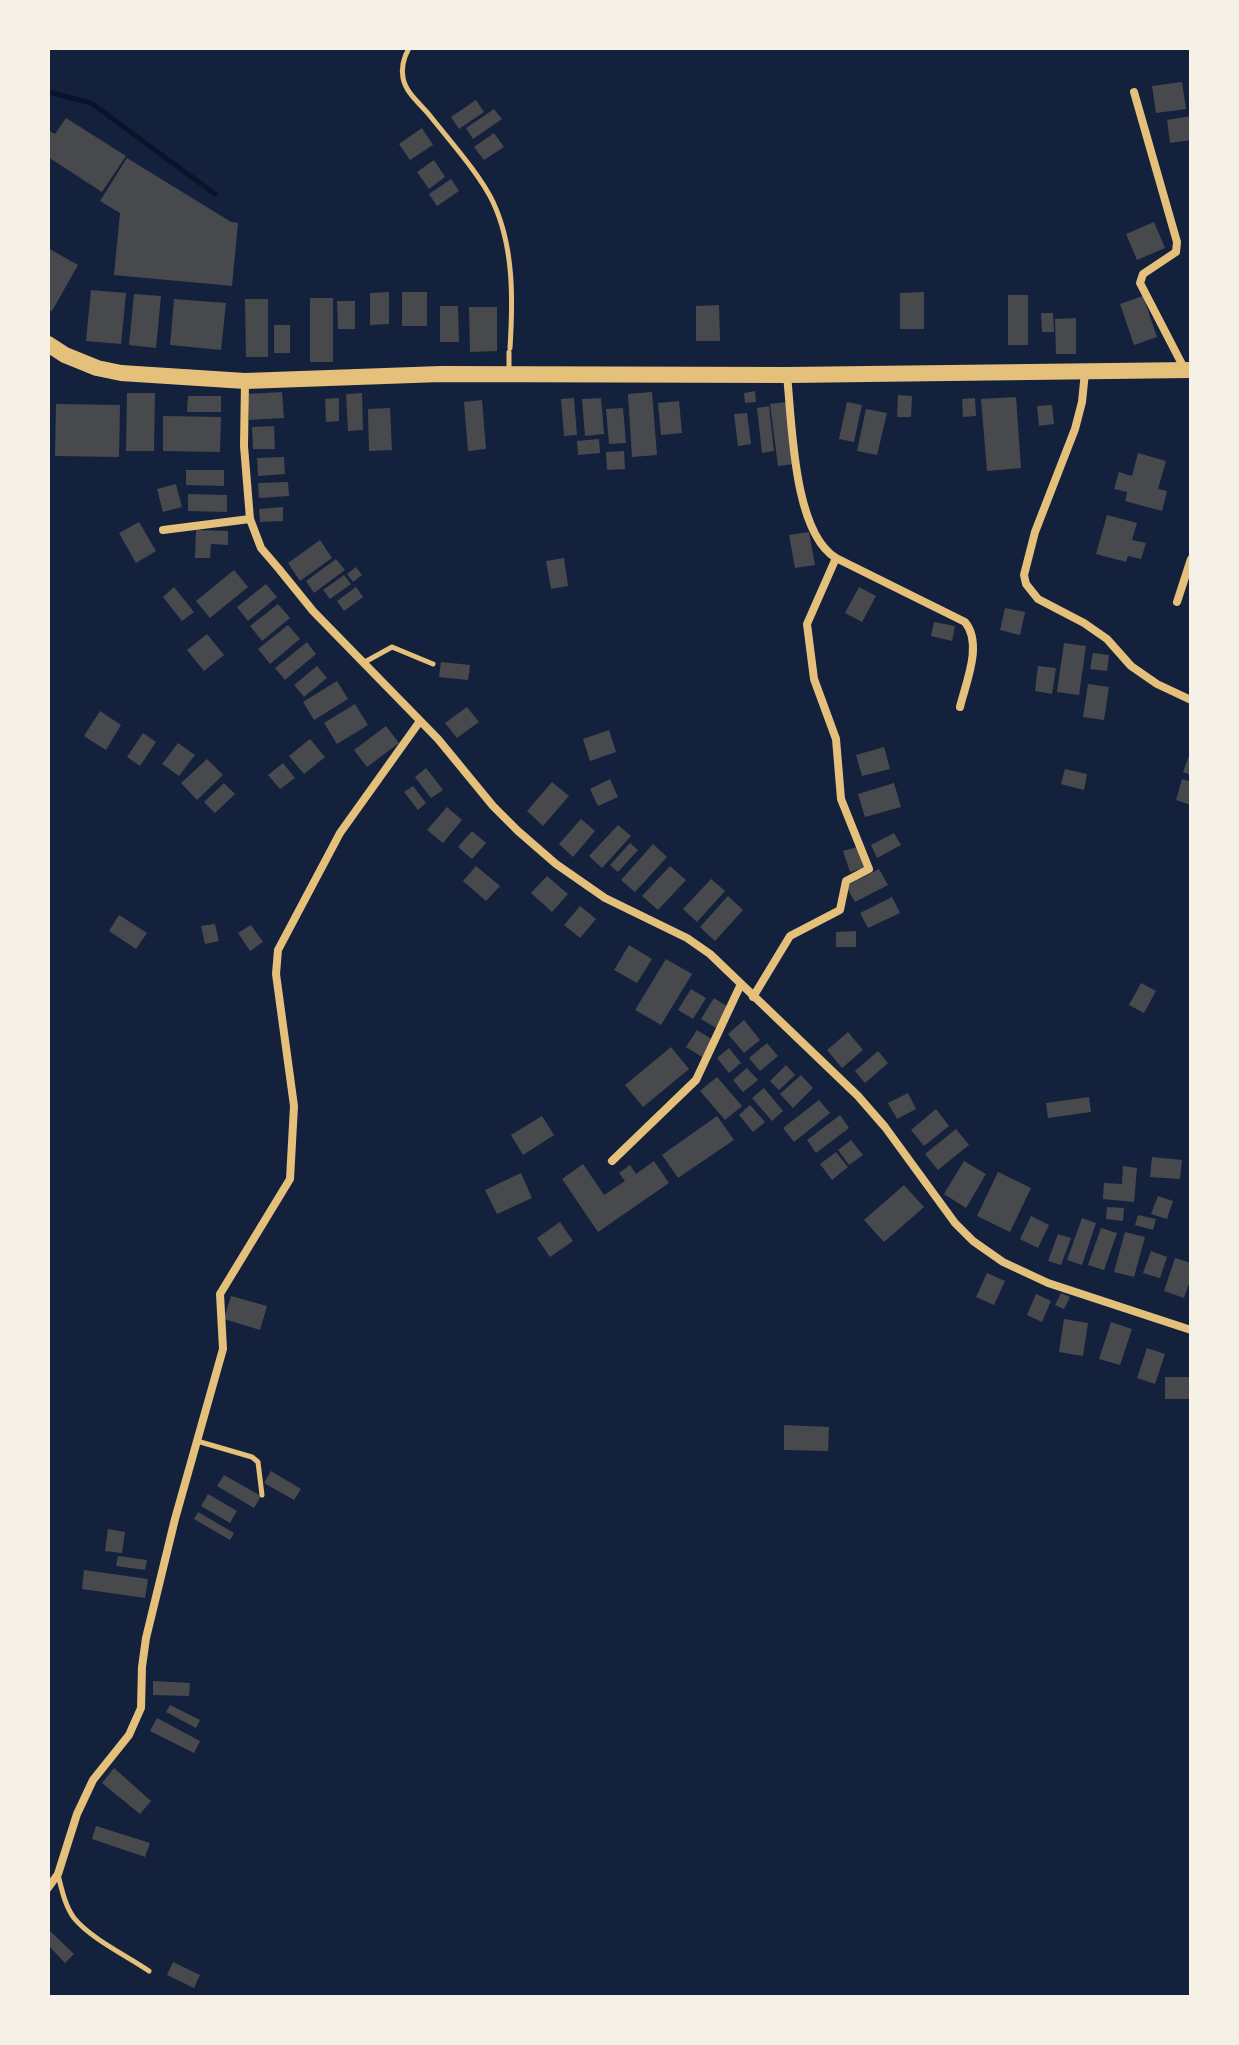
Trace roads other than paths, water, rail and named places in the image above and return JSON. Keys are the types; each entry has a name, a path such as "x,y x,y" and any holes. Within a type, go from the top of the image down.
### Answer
{"main road":[{"path":"50,351 121,373 245,381 509,375 1188,370"}],"street":[{"path":"1134,92 1177,242 1176,252 1143,274 1140,283 1188,370"},
{"path":"1085,372 1075,429 1035,532 1024,575 1026,584 1038,599 1107,639 1131,666 1157,684 1191,700"},
{"path":"787,375 800,495 815,536 825,551 836,558 965,622 971,629 974,644 960,707"},
{"path":"245,381 244,446 250,519 261,548 313,611 420,721 493,806 556,864 605,898 687,938 710,954 858,1096 955,1223 973,1241 1003,1262 1048,1283 1191,1330"},
{"path":"163,530 250,519"},
{"path":"753,997 790,936 840,910 846,881 869,869 841,799 836,739 814,679 807,624 836,558"},
{"path":"1177,602 1191,559"},
{"path":"48,1888 58,1874 77,1814 93,1780 129,1735 141,1708 146,1638 223,1349 220,1294 290,1179 294,1106 276,974 278,950 340,833 420,721"},
{"path":"612,1161 696,1080 741,984"}],"lane":[{"path":"409,48 403,59 403,78 413,97 493,201 501,224 511,285 509,375"},
{"path":"363,663 392,647 433,664"},
{"path":"197,1441 252,1457 258,1462 262,1495"},
{"path":"58,1874 66,1904 74,1918 149,1971"}],"waterway":[{"path":"48,92 91,103 215,194"}]}
